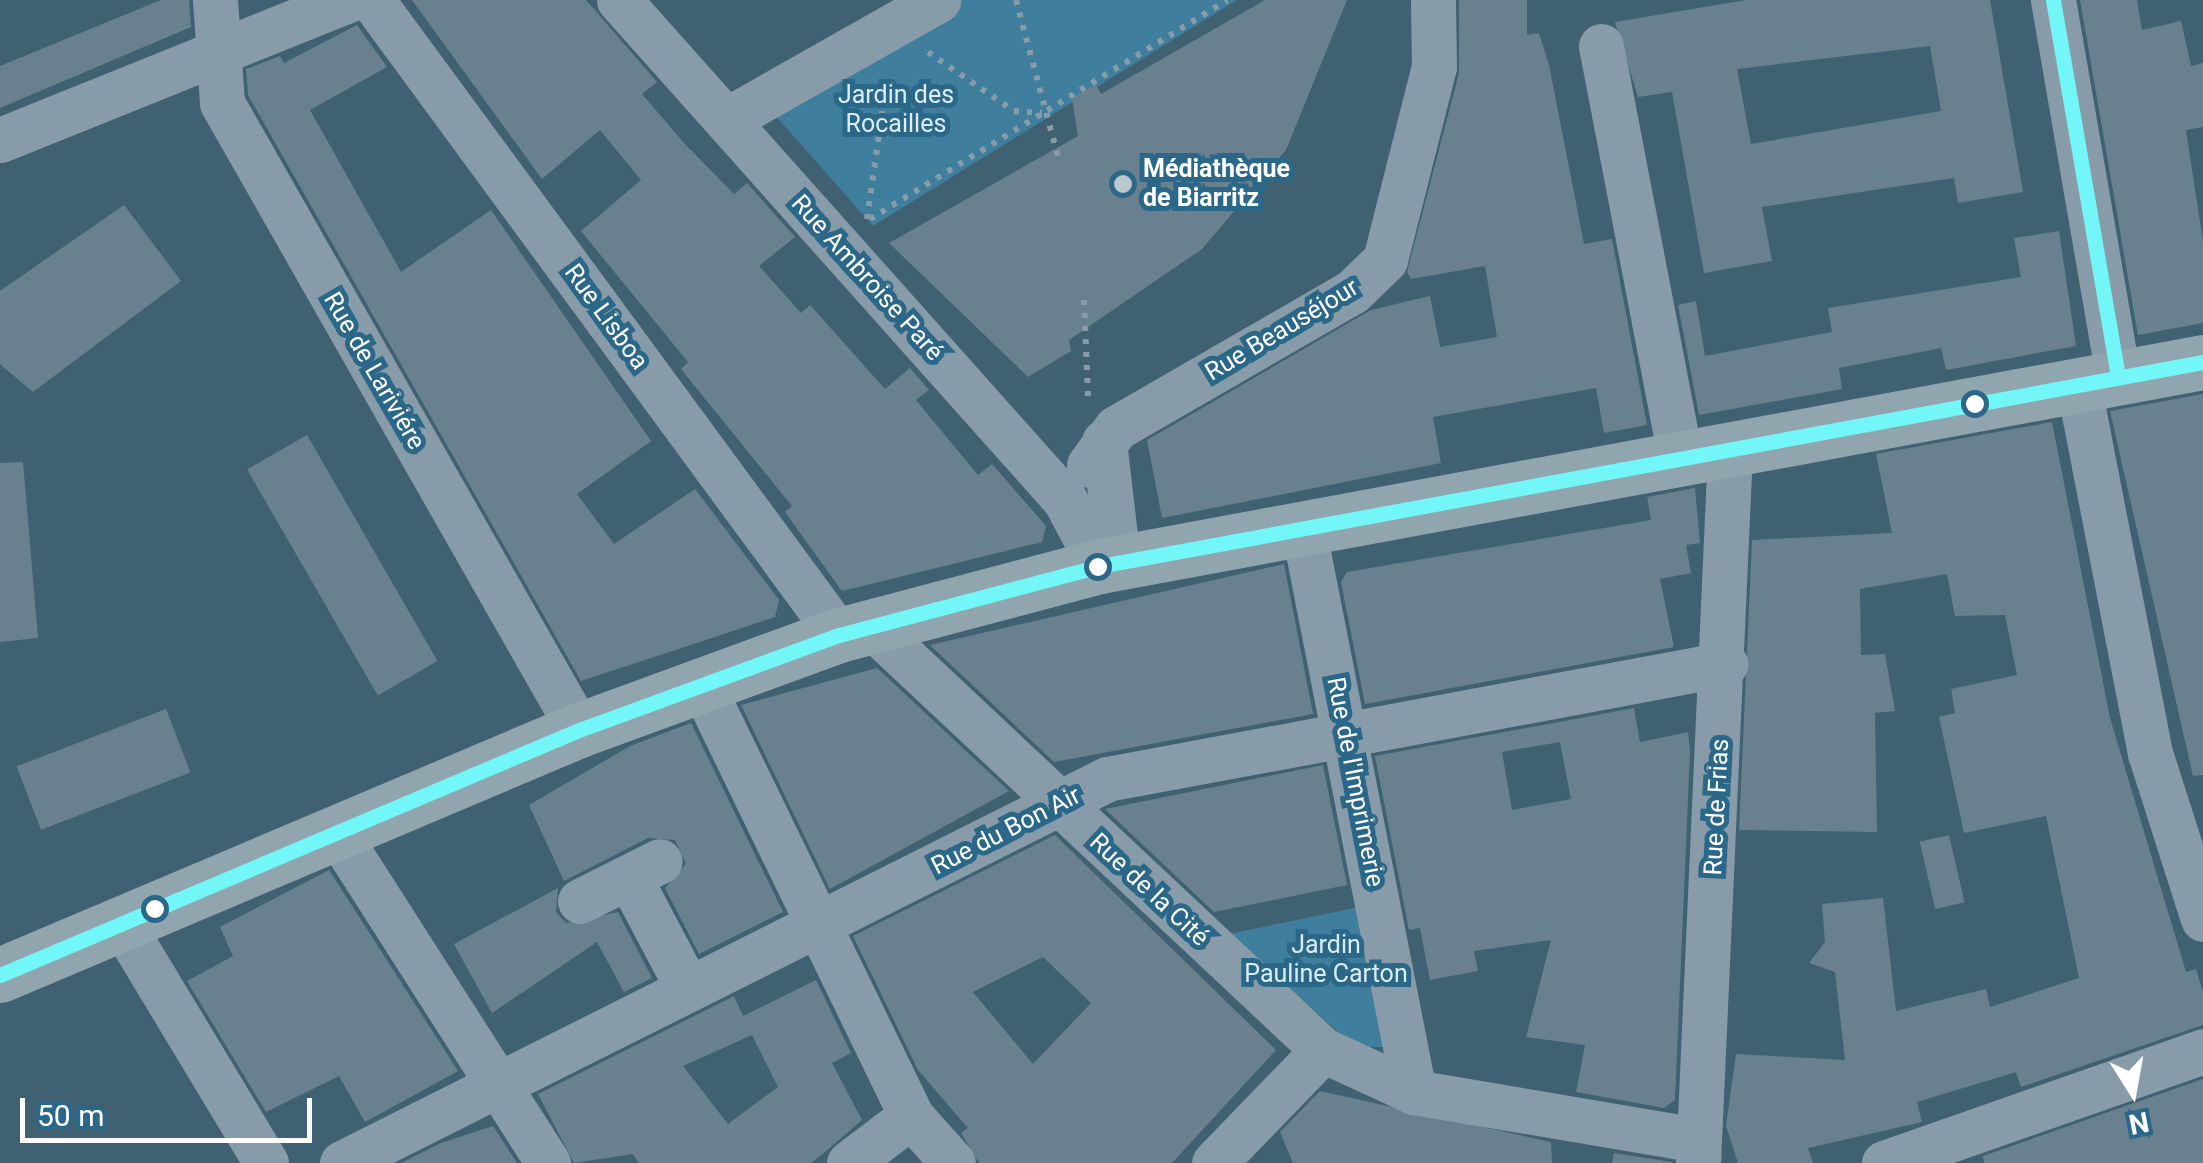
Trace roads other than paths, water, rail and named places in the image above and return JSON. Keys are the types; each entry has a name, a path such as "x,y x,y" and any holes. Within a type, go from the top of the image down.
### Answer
{"main road":[{"path":"0,974 125,928 579,730 855,631 1100,566 1304,532 2203,362"}],"street":[{"name":"Rue de Lariviére","path":"216,0 213,56 222,103 579,730"},
{"path":"0,140 348,0"},
{"name":"Rue Lisboa","path":"372,0 855,631"},
{"name":"Rue Ambroise Paré","path":"619,0 1065,500 1100,566"},
{"path":"726,120 938,0"},
{"name":"Rue Beauséjour","path":"1065,500 1104,442 1352,292 1385,260 1434,67 1432,0"},
{"path":"2053,0 2098,380 2150,753 2203,919"},
{"name":"Rue de Frias","path":"1601,46 1706,455 1725,664 1698,1152"},
{"path":"1100,566 1116,544 1104,442"},
{"name":"Rue de l'Imprimerie","path":"1304,532 1346,729 1414,1092"},
{"name":"Rue de la Cité","path":"855,631 1057,806 1323,1050 1414,1092 1698,1152"},
{"name":"Rue du Bon Air","path":"342,1163 1108,779 1346,729 1725,664"},
{"path":"702,685 912,1116 953,1163"},
{"path":"339,836 548,1163"},
{"path":"580,901 644,869 688,990"},
{"path":"125,928 266,1163"},
{"path":"1214,1163 1323,1050"},
{"path":"1884,1163 1930,1155 2203,1051"},
{"path":"849,1163 912,1116"}],"place":[{"name":"Médiathèque de Biarritz","path":"1123,184"}],"park label":[{"name":"Jardin des Rocailles","path":"896,110"},
{"name":"Jardin Pauline Carton","path":"1326,960"}]}
